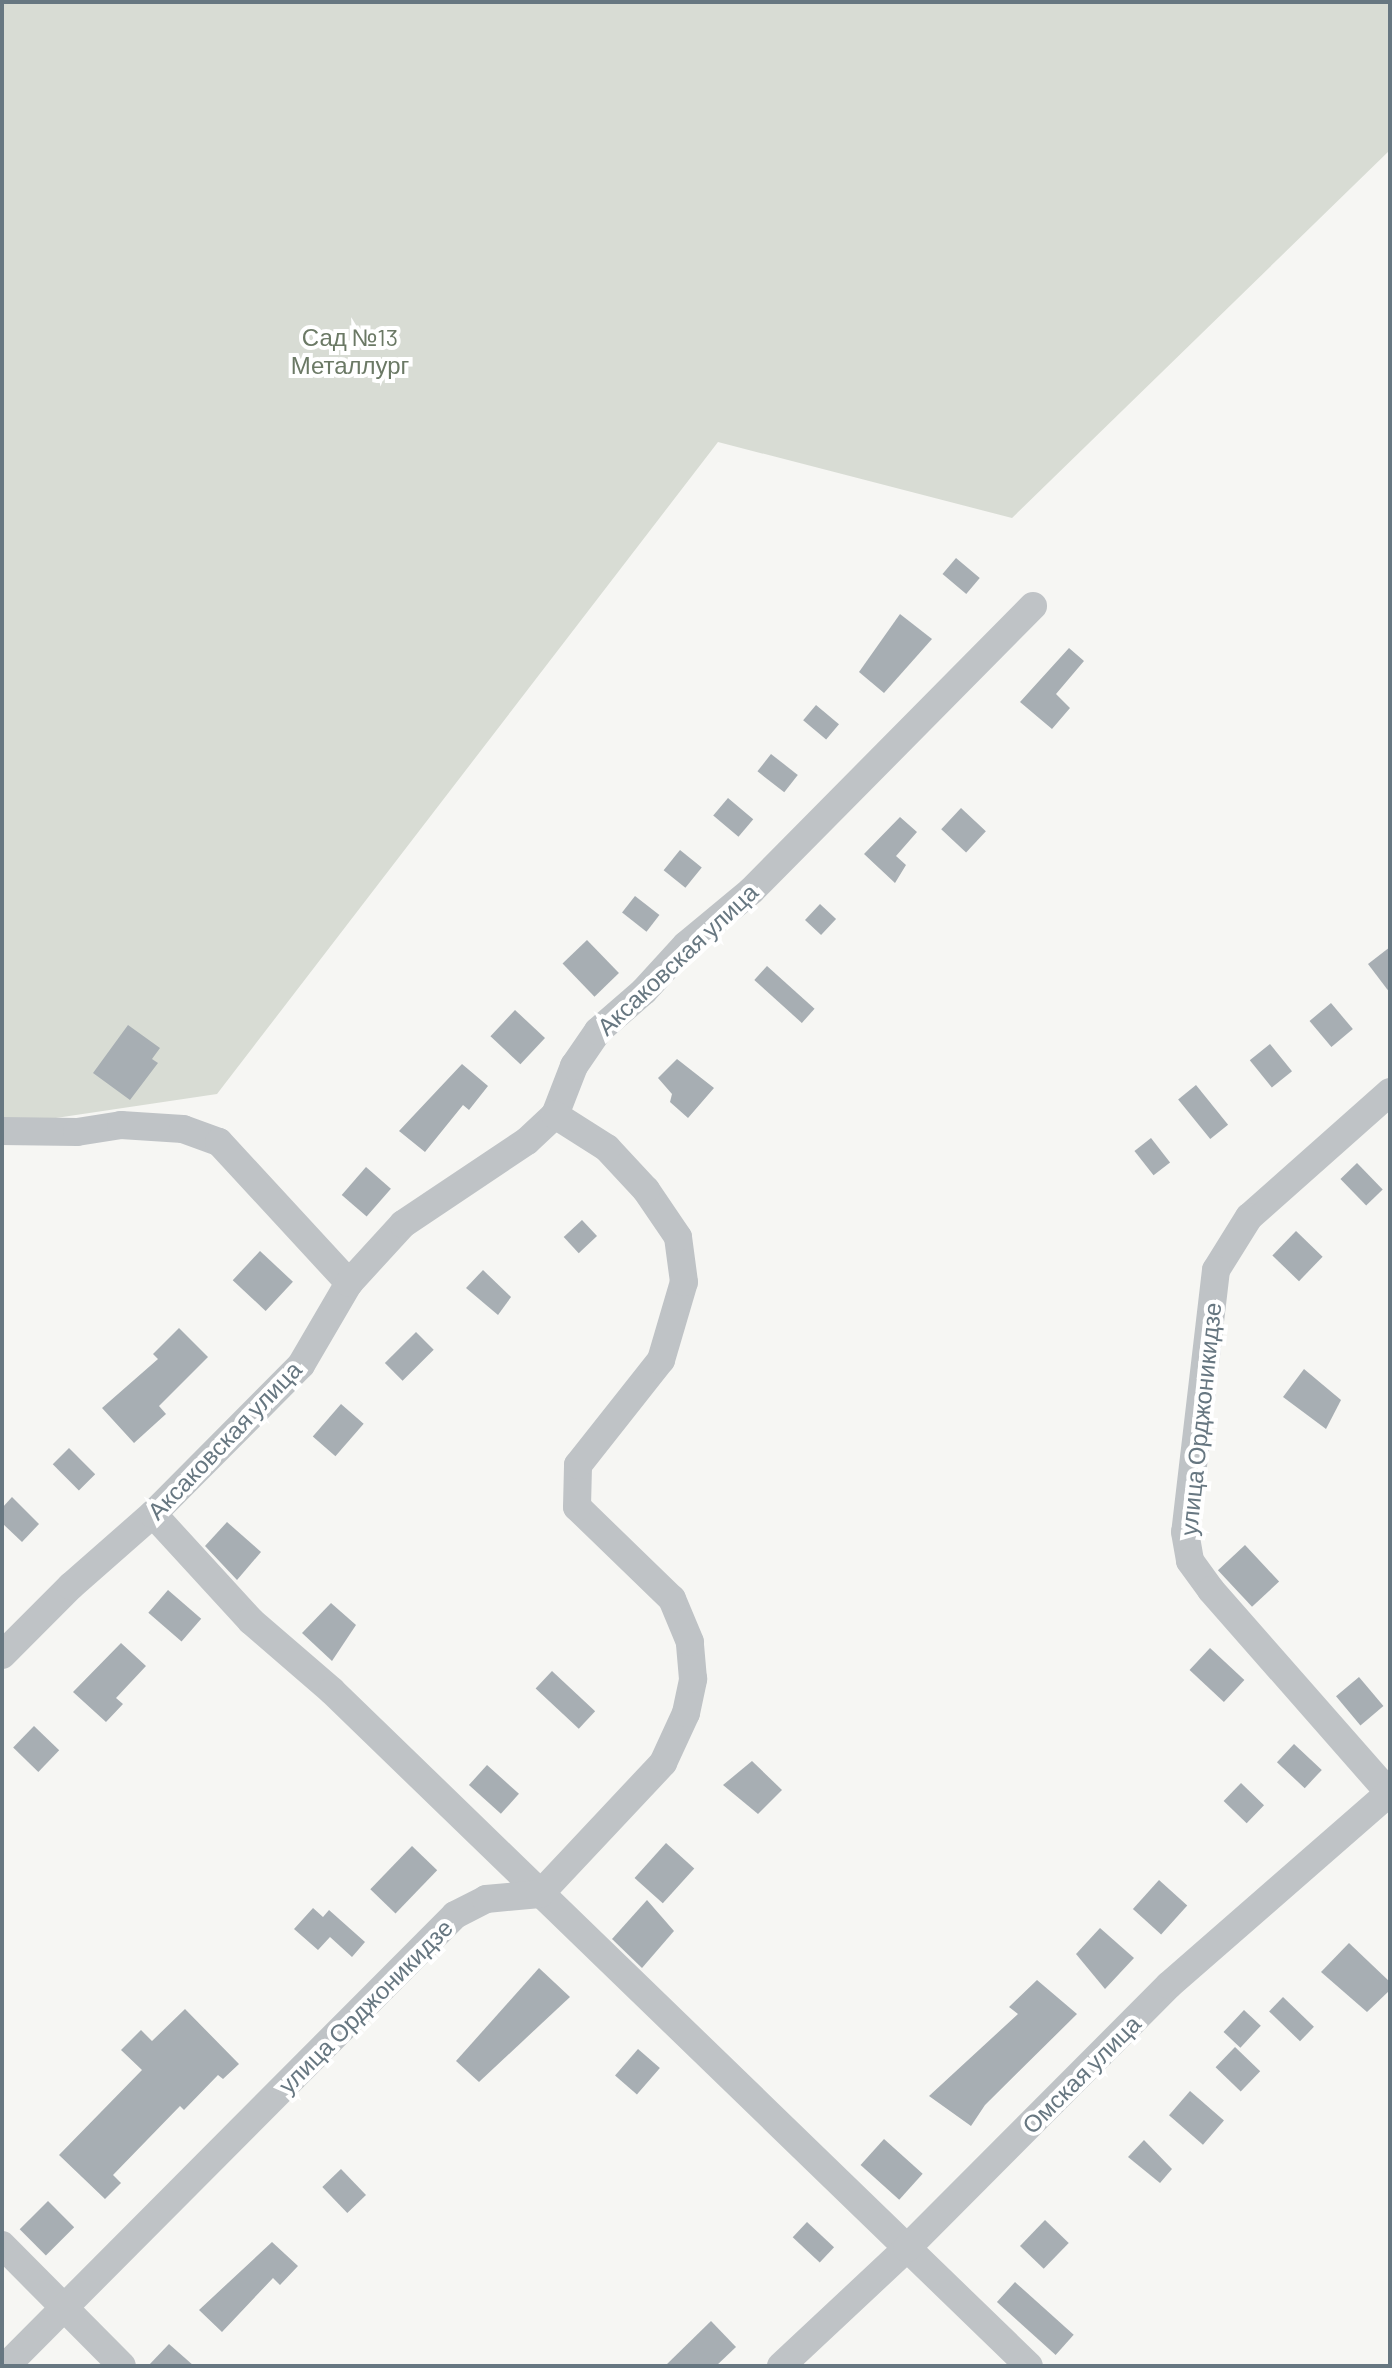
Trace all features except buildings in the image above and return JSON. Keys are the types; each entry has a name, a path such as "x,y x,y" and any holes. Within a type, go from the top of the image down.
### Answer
{"street":[{"name":"Аксаковская улица","path":"2,1655 153,1514 301,1365 349,1283 403,1224 527,1141 555,1115 574,1066 598,1031 686,945 751,891 1033,606"},
{"name":"улица Орджоникидзе","path":"1390,1092 1249,1217 1216,1270 1185,1532 1190,1561 1211,1590 1390,1793"},
{"path":"540,1894 663,1763 686,1713 693,1679 690,1642 672,1599 577,1507 578,1465 661,1360 684,1282 678,1237 646,1190 607,1148 555,1115"},
{"path":"2,1131 77,1132 121,1125 183,1129 219,1142 349,1283"},
{"path":"153,1514 251,1621 332,1691 1029,2366"},
{"name":"Омская улица","path":"781,2366 907,2248 1169,1985 1390,1793"},
{"name":"улица Орджоникидзе","path":"6,2366 455,1915 486,1899 540,1894"},
{"path":"2,2245 67,2307 122,2366"}],"green space":[{"name":"Сад №13 Металлург","path":"2,2 1390,2 1390,150 1012,518 718,442 217,1094 2,1126"}]}
